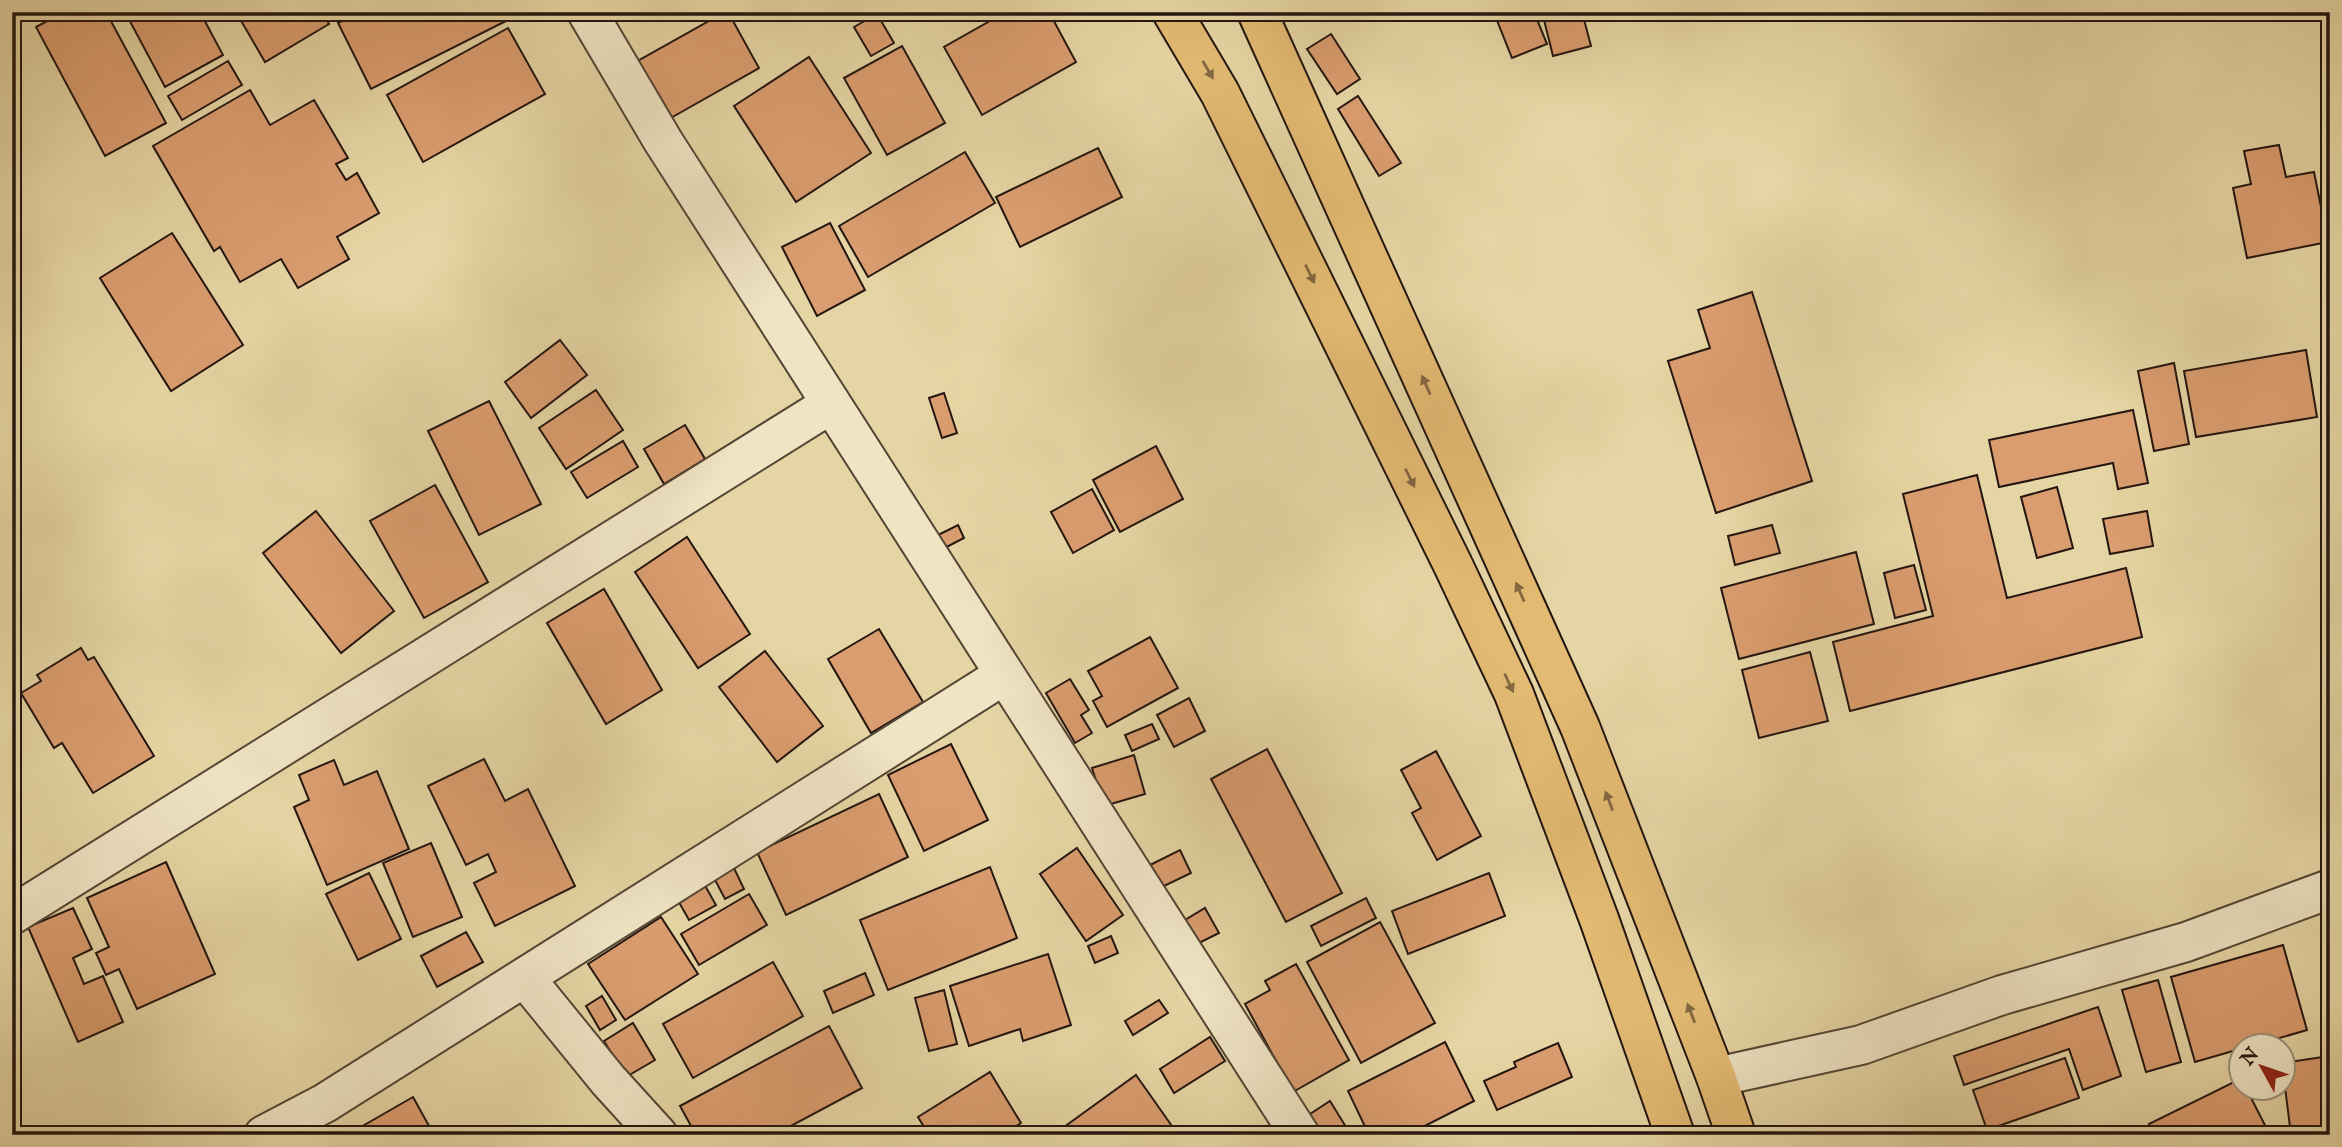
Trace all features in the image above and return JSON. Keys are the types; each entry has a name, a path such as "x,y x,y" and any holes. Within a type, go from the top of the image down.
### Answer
{"main road":[{"path":"1172,12 1220,93 1514,694 1599,919 1675,1135"},
{"path":"1258,12 1580,727 1736,1135"}],"street":[{"path":"587,12 663,141 1300,1135"},
{"path":"12,915 831,404"},
{"path":"264,1135 325,1103 1004,675"},
{"path":"1716,1077 1861,1045 2002,995 2186,942 2330,889"},
{"path":"526,978 608,1080 658,1135"}],"building":[{"path":"64,12 106,12 166,123 105,156 36,27"},
{"path":"125,12 200,12 223,55 165,87"},
{"path":"236,12 322,12 329,24 265,62"},
{"path":"359,12 501,12 506,21 371,89 338,23"},
{"path":"520,12 540,12 524,20"},
{"path":"728,12 759,68 669,119 636,62"},
{"path":"1006,12 1049,12 1076,62 982,115 944,47"},
{"path":"1511,12 1534,12 1547,44 1512,58 1496,18"},
{"path":"1542,12 1582,12 1591,46 1553,56"},
{"path":"2310,12 2330,12 2330,19 2311,20"},
{"path":"877,14 894,43 871,56 854,27"},
{"path":"508,28 545,94 423,162 387,95"},
{"path":"1331,34 1360,79 1337,94 1307,49"},
{"path":"902,46 945,123 887,155 844,78"},
{"path":"809,57 871,153 796,202 734,106"},
{"path":"228,61 242,85 182,120 168,96"},
{"path":"250,90 270,125 314,100 348,158 336,164 346,180 357,173 379,213 337,237 349,259 298,288 281,259 240,282 220,247 214,251 153,146"},
{"path":"1358,96 1401,163 1379,176 1338,109"},
{"path":"2279,145 2286,177 2314,172 2328,242 2247,258 2233,188 2251,184 2244,151"},
{"path":"1098,148 1122,197 1020,247 996,197"},
{"path":"965,152 995,203 868,277 839,226"},
{"path":"830,223 865,290 817,316 782,247"},
{"path":"172,233 243,345 171,391 100,278"},
{"path":"1752,292 1812,481 1716,513 1668,361 1710,348 1698,310"},
{"path":"560,340 587,375 531,418 505,382"},
{"path":"2306,350 2317,417 2196,437 2184,371"},
{"path":"2174,363 2189,444 2154,451 2138,371"},
{"path":"596,390 623,430 566,469 539,428"},
{"path":"944,393 957,433 942,438 929,398"},
{"path":"489,401 541,504 479,535 428,431"},
{"path":"2133,410 2148,483 2118,489 2113,463 1999,487 1989,440"},
{"path":"685,425 705,459 664,484 644,449"},
{"path":"623,441 638,467 587,498 571,472"},
{"path":"1156,446 1183,499 1120,532 1093,480"},
{"path":"1977,475 2007,598 2126,568 2142,637 1850,711 1833,642 1933,616 1903,494"},
{"path":"435,485 488,582 424,618 370,521"},
{"path":"2057,487 2073,548 2037,558 2021,497"},
{"path":"1092,489 1114,530 1073,553 1051,512"},
{"path":"316,511 394,611 341,653 263,553"},
{"path":"2147,511 2153,546 2110,554 2103,519"},
{"path":"958,525 964,538 937,552 930,539"},
{"path":"1772,525 1780,553 1735,565 1728,536"},
{"path":"687,537 750,634 698,668 635,572"},
{"path":"1856,552 1874,624 1739,659 1721,588"},
{"path":"1914,565 1926,610 1895,618 1884,573"},
{"path":"604,589 662,690 606,724 547,623"},
{"path":"879,629 923,702 871,733 828,659"},
{"path":"1150,637 1178,688 1107,727 1093,701 1102,696 1088,671"},
{"path":"81,648 88,660 94,657 154,756 93,793 62,743 54,748 21,693 41,681 37,675"},
{"path":"765,651 823,726 777,762 719,687"},
{"path":"1810,652 1828,721 1759,738 1742,670"},
{"path":"1070,679 1089,710 1081,715 1092,733 1075,743 1046,693"},
{"path":"1189,698 1205,731 1174,747 1157,715"},
{"path":"1152,724 1159,739 1132,751 1125,735"},
{"path":"951,744 988,820 924,851 888,775"},
{"path":"1267,749 1342,893 1286,922 1211,779"},
{"path":"1436,751 1481,836 1437,860 1412,813 1421,808 1401,770"},
{"path":"1134,755 1145,794 1104,806 1092,768"},
{"path":"484,759 505,801 528,789 575,886 495,926 474,883 496,872 488,854 466,865 428,786"},
{"path":"334,760 344,785 377,771 409,849 327,885 294,807 309,800 299,775"},
{"path":"879,794 908,857 786,915 757,852"},
{"path":"431,843 462,917 413,937 383,863"},
{"path":"1077,848 1123,915 1086,941 1040,874"},
{"path":"1180,850 1191,873 1162,887 1150,865"},
{"path":"166,862 215,974 137,1009 119,969 106,975 96,953 109,947 87,898"},
{"path":"733,866 744,889 725,899 713,876"},
{"path":"990,867 1017,938 888,990 860,920"},
{"path":"369,873 401,939 358,960 326,894"},
{"path":"1489,873 1505,916 1408,954 1392,911"},
{"path":"703,882 716,905 689,920 676,897"},
{"path":"749,894 767,925 699,965 681,934"},
{"path":"1366,898 1376,918 1321,946 1311,926"},
{"path":"73,908 92,949 73,958 84,984 103,976 123,1022 78,1042 28,927"},
{"path":"1205,908 1219,933 1193,946 1180,923"},
{"path":"661,917 698,974 625,1020 588,964"},
{"path":"1380,922 1435,1023 1361,1063 1307,962"},
{"path":"466,932 483,962 437,987 421,956"},
{"path":"1111,936 1118,953 1095,963 1088,946"},
{"path":"2283,945 2307,1030 2296,1033 2226,1032 2226,1053 2195,1062 2171,977"},
{"path":"1048,954 1071,1025 1023,1041 1020,1029 969,1046 950,986"},
{"path":"773,962 803,1016 693,1078 663,1024"},
{"path":"1296,964 1349,1060 1293,1092 1245,1004 1270,990 1265,981"},
{"path":"865,973 874,995 833,1013 824,991"},
{"path":"2158,980 2181,1062 2146,1072 2122,990"},
{"path":"944,990 957,1044 929,1051 915,998"},
{"path":"602,996 616,1020 600,1030 586,1006"},
{"path":"1159,1000 1168,1013 1133,1035 1125,1021"},
{"path":"2098,1007 2121,1076 2083,1090 2069,1049 1964,1085 1954,1056"},
{"path":"633,1023 655,1060 626,1077 604,1041"},
{"path":"829,1026 862,1088 774,1135 696,1135 680,1106"},
{"path":"1210,1037 1225,1061 1174,1093 1160,1069"},
{"path":"1445,1042 1474,1101 1407,1135 1369,1135 1348,1091"},
{"path":"1558,1043 1572,1077 1497,1110 1484,1081 1516,1067 1514,1062"},
{"path":"2330,1056 2330,1131 2291,1135 2287,1102 2296,1102 2296,1061"},
{"path":"2065,1058 2079,1098 1987,1130 1973,1090"},
{"path":"990,1072 1021,1123 1002,1135 929,1135 918,1117"},
{"path":"1136,1075 1174,1129 1165,1135 1053,1135"},
{"path":"2226,1086 2226,1102 2253,1102 2270,1135 2154,1135 2149,1124"},
{"path":"413,1097 434,1135 347,1135"},
{"path":"1330,1101 1351,1135 1314,1135 1304,1118"},
{"path":"1245,1127 1251,1135 1236,1135"},
{"path":"2127,1127 2131,1135 2108,1135"},
{"path":"885,1128 889,1135 874,1135"}]}
